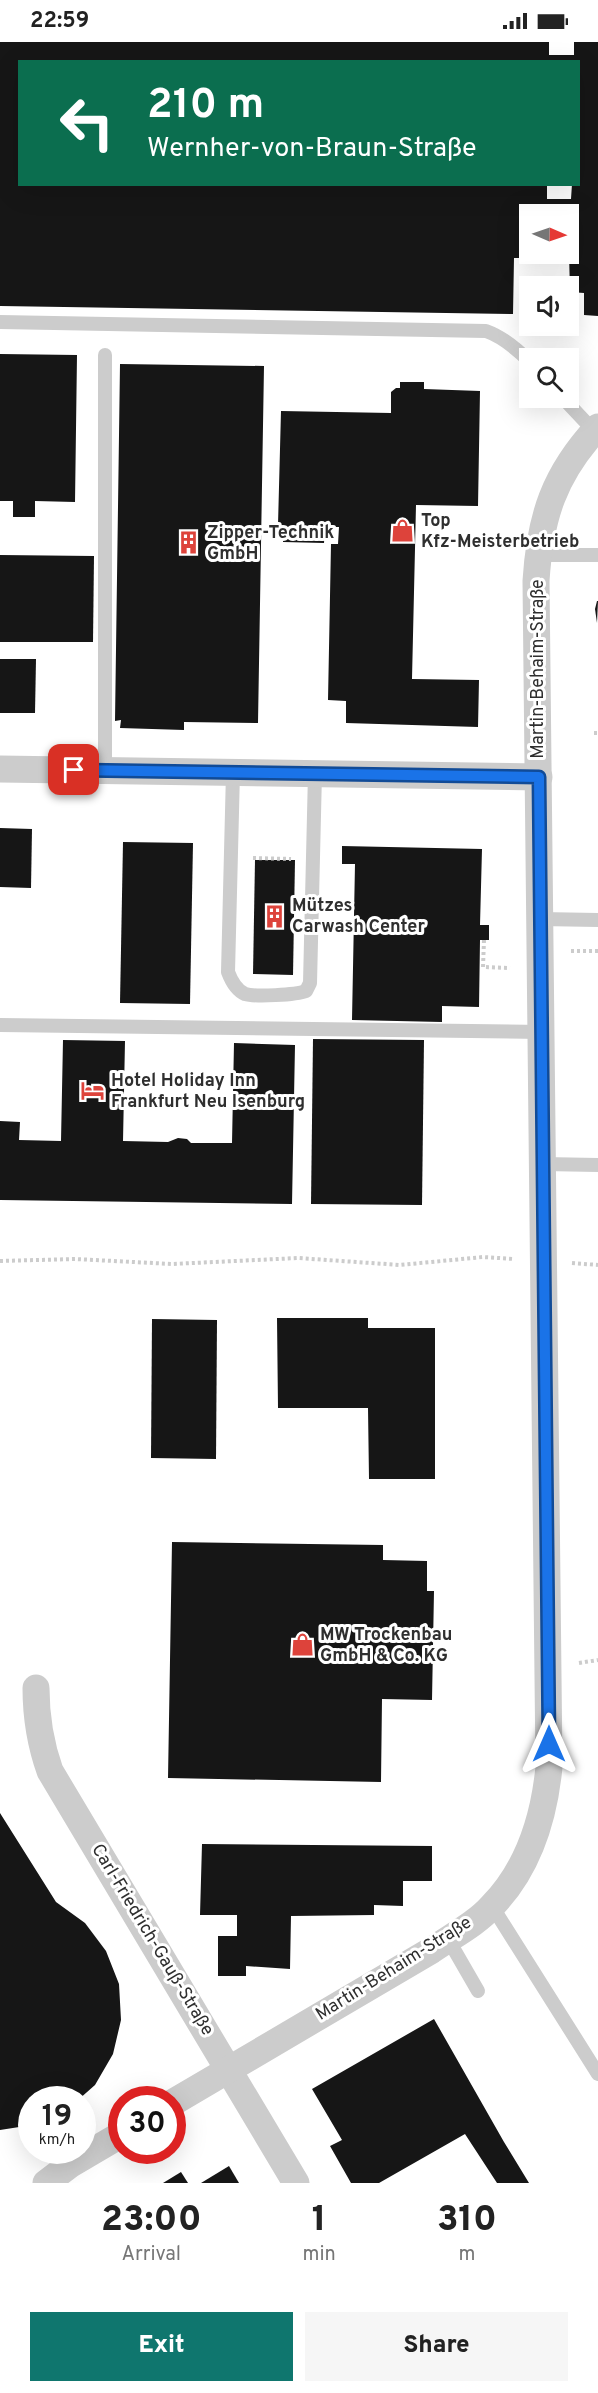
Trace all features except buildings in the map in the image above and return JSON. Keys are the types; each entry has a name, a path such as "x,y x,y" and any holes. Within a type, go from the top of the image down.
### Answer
{"street":[{"name":"Martin-Behaim-Straße","path":"186,2095 448,1939 492,1906 525,1858 538,1829 546,1798 549,1767 538,555 547,506 555,487 567,464 596,429"},
{"path":"0,769 539,777"},
{"name":"Carl-Friedrich-Gauß-Straße","path":"36,1688 36,1718 41,1747 50,1771 296,2183"},
{"path":"46,2183 71,2164 108,2142"}],"lane":[{"path":"0,322 486,331 496,334 519,352"},
{"path":"105,355 105,770"},
{"path":"573,408 596,429"},
{"path":"538,555 598,555"},
{"path":"233,772 228,972 232,983 245,994 296,995 306,991 310,983 315,773"},
{"path":"540,919 598,920"},
{"path":"0,1025 542,1032"},
{"path":"543,1164 598,1165"},
{"path":"492,1906 598,2074"},
{"path":"448,1939 478,1991"}],"path":[{"path":"257,858 289,859"},
{"path":"484,940 483,967 510,968"},
{"path":"571,951 598,951"},
{"path":"0,1261 75,1259 172,1264 298,1258 400,1265 498,1257 598,1265"},
{"path":"579,1664 598,1660"}],"place":[{"name":"Top Kfz-Meisterbetrieb","path":"403,531"},
{"name":"Zipper-Technik GmbH","path":"189,543"},
{"name":"Mützes Carwash Center","path":"274,916"},
{"name":"Hotel Holiday Inn Frankfurt Neu Isenburg","path":"93,1091"},
{"name":"MW Trockenbau GmbH & Co. KG","path":"302,1645"}],"route":[{"path":"74,770 539,777 549,1744"}]}
